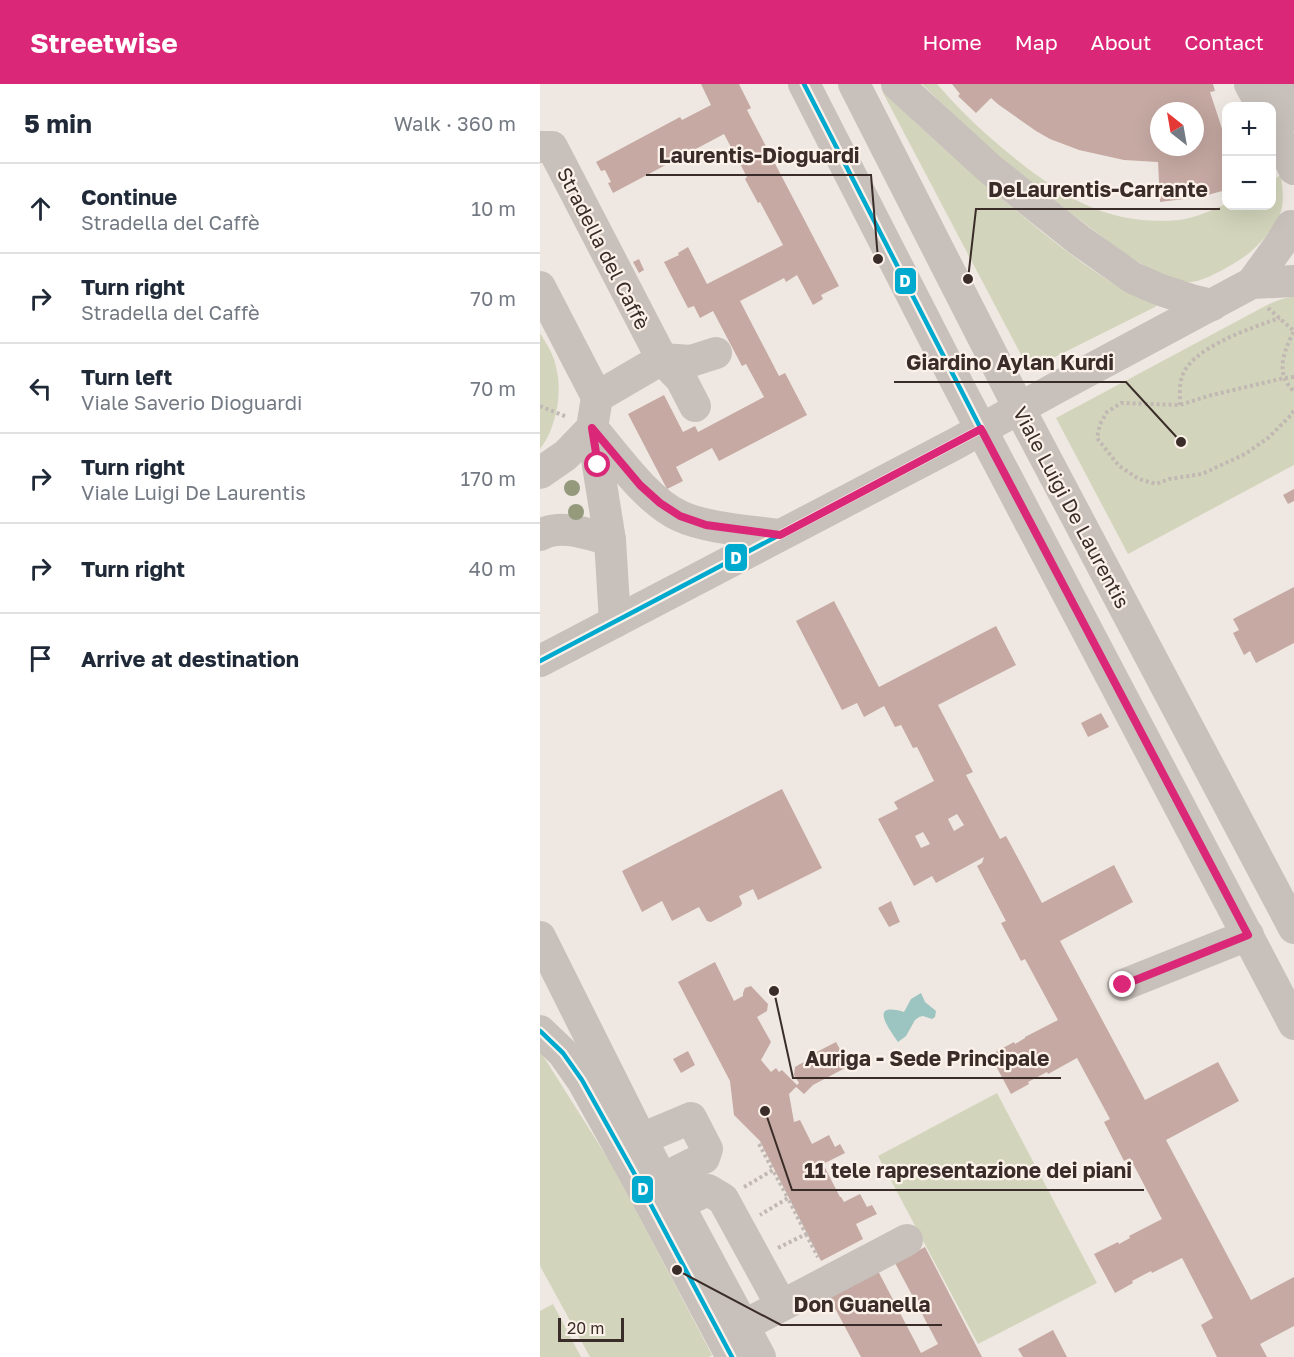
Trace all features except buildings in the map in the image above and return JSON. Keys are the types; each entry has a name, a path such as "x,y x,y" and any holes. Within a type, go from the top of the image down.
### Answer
{"street":[{"path":"804,84 981,429 1294,1024"},
{"name":"Viale Luigi De Laurentis","path":"854,84 1019,408 1294,928"},
{"path":"897,84 990,170 1079,240 1132,278 1158,289 1212,305"},
{"path":"1250,84 1260,102"},
{"path":"1278,84 1294,114"},
{"path":"1276,132 1294,169"},
{"name":"Stradella del Caffè","path":"540,147 552,147 662,359 681,379 695,406"},
{"path":"1258,293 1281,243 1293,230"},
{"path":"540,661 1212,305 1294,281"},
{"path":"540,287 597,397 592,428 610,540 615,622"},
{"path":"597,397 662,359 691,361 716,353"},
{"path":"592,428 640,485 660,503 680,516 706,525 780,535"},
{"path":"540,473 566,455 592,428"},
{"path":"540,535 546,531 573,530 610,540"},
{"path":"540,677 569,646"},
{"path":"1123,985 1248,935"},
{"path":"540,986 544,982 543,942"},
{"path":"543,942 641,1139 760,1357"},
{"path":"540,1031 563,1053 582,1080 732,1357"},
{"path":"641,1139 691,1118 697,1128 707,1149 704,1158 670,1191"},
{"path":"670,1191 708,1190 723,1198 781,1305"},
{"path":"743,1326 908,1240"}],"path":[{"path":"1258,293 1294,331 1282,363 1284,378 1294,392"},
{"path":"1180,405 1181,377 1189,363 1227,338 1280,318"},
{"path":"1294,377 1208,396 1180,405 1121,404 1107,412 1100,424 1097,438 1119,466 1139,479 1156,484 1169,479 1202,474 1245,454 1268,438 1294,410"},
{"path":"756,1259 806,1234 759,1144"},
{"path":"723,1198 772,1170"},
{"path":"739,1227 788,1198"}],"green space":[{"path":"922,84 937,84 975,124 1017,160 1054,187 1092,207 1111,214 1155,221 1185,219 1222,206 1222,210 1276,210 1276,178 1281,175 1282,207 1269,233 1243,258 1197,281 1178,281 1150,269 1120,250 1015,170"},
{"path":"882,91 973,174 1060,246 1106,279 1157,306 1029,370"},
{"path":"1294,296 1294,465 1128,554 1056,418 1269,304"},
{"path":"540,333 554,358 559,388 554,421 540,449"},
{"path":"540,1051 612,1165 712,1355 709,1357 590,1357 540,1266"},
{"path":"997,1093 1097,1283 978,1344 878,1156"},
{"path":"553,1304 581,1357 540,1357 540,1311"}],"water":[{"path":"921,993 925,1002 936,1011 935,1017 932,1019 919,1017 906,1036 898,1042 884,1018 884,1013 886,1010 904,1012 911,999"}],"transit line":[{"name":"D","path":"540,661 981,429 804,84"},
{"name":"D","path":"540,1031 563,1053 582,1080 732,1357"}],"place":[{"name":"Laurentis-Dioguardi","path":"878,259"},
{"name":"DeLaurentis-Carrante","path":"968,279"},
{"name":"Giardino Aylan Kurdi","path":"1181,442"},
{"name":"Auriga - Sede Principale","path":"774,991"},
{"name":"11 tele rapresentazione dei piani","path":"765,1111"},
{"name":"Don Guanella","path":"677,1270"}],"route":[{"path":"598,465 592,428 640,485 660,503 680,516 706,525 780,535 981,429 1248,935 1123,985"}]}
